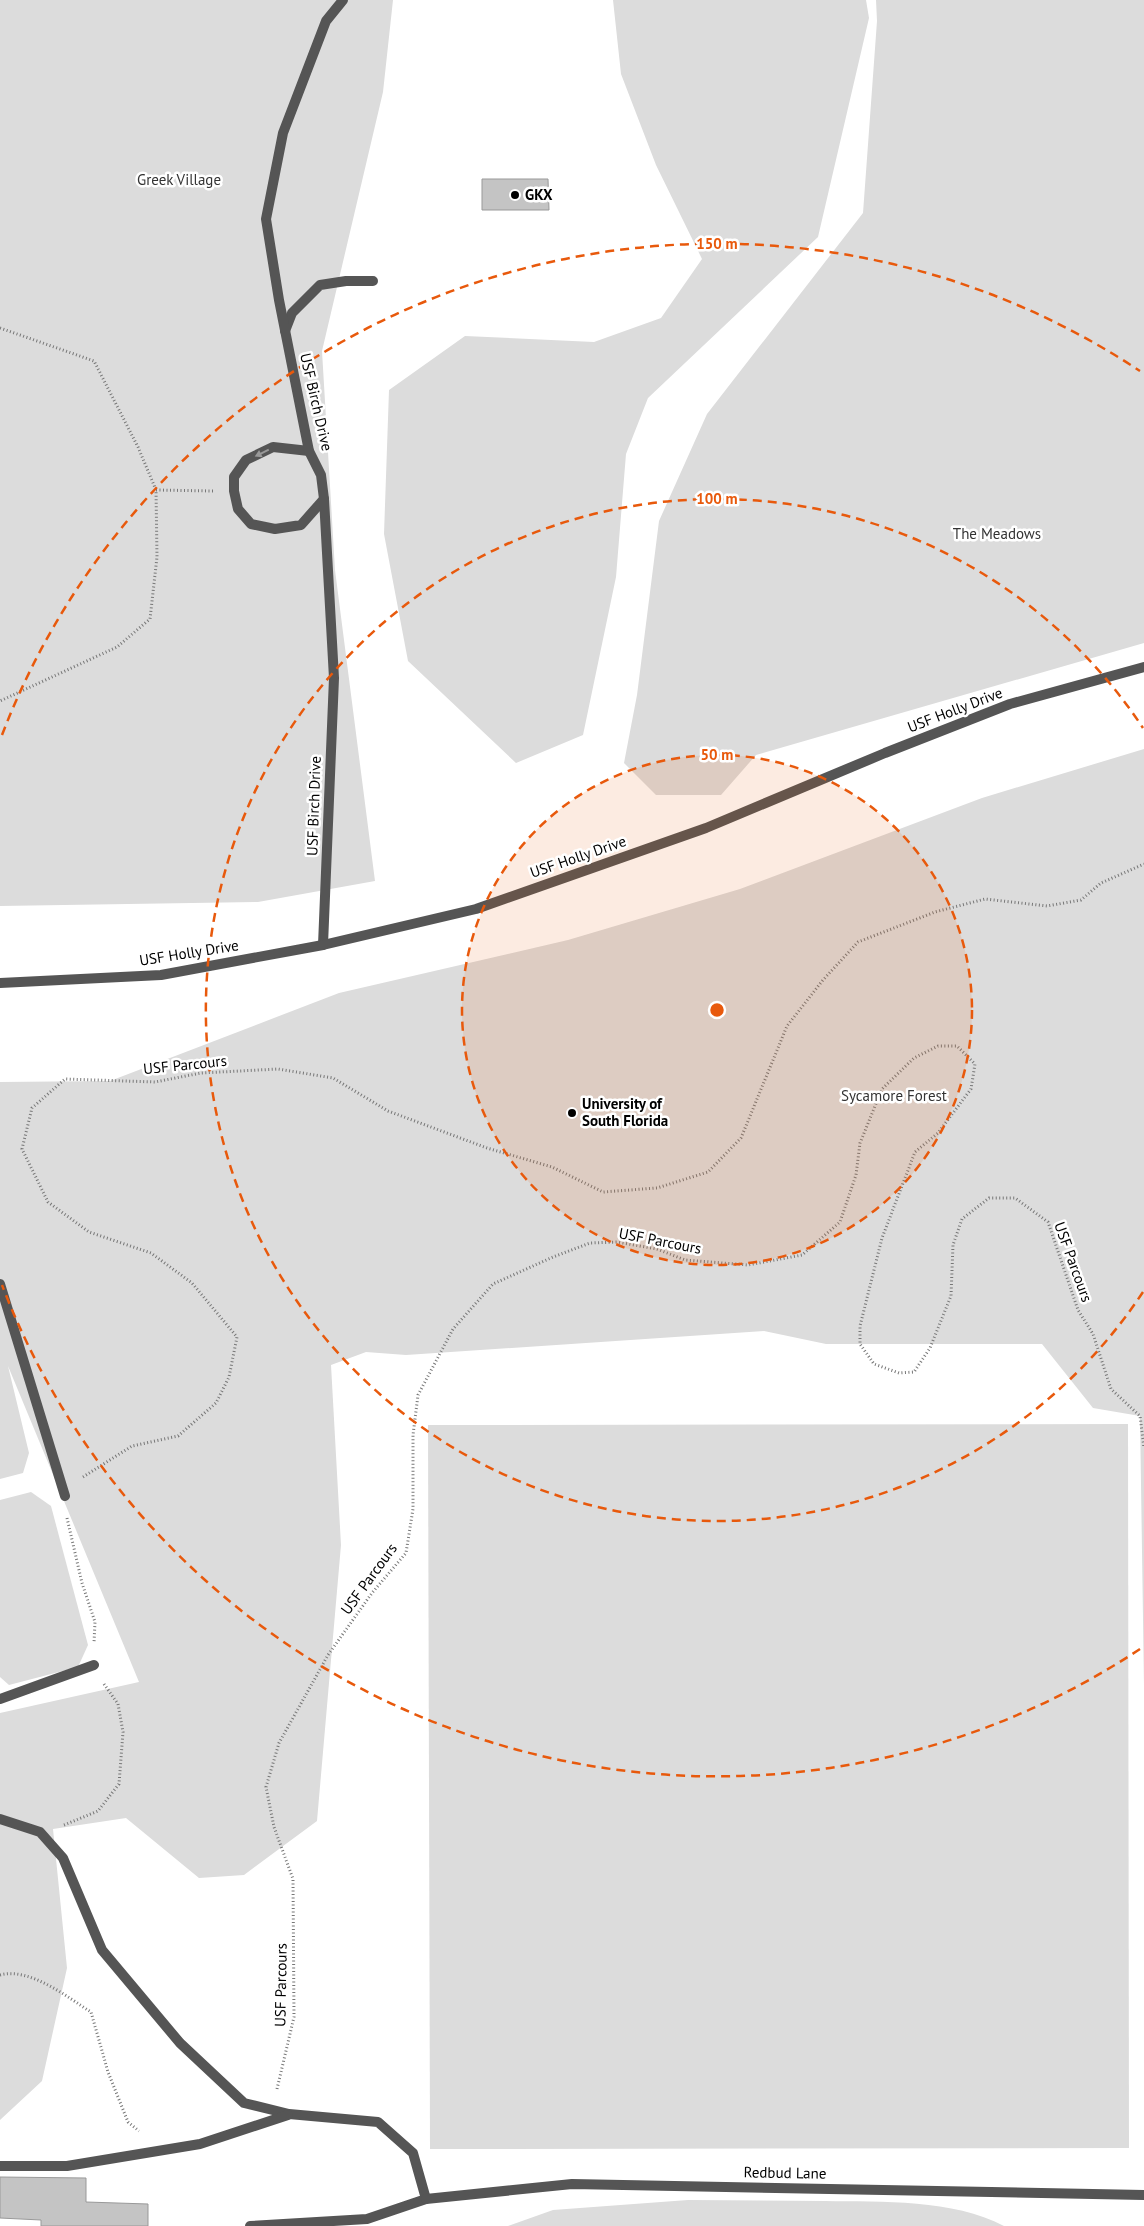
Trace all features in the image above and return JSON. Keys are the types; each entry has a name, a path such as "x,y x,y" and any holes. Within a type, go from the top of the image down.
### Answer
{"street":[{"name":"USF Birch Drive","path":"323,945 334,678 324,499 321,475 309,451 285,332 266,219 283,133 326,21 343,0"},
{"path":"285,332 292,313 320,285 346,281 373,281"},
{"path":"309,451 273,447 246,460 234,477 234,491 238,509 251,524 276,529 301,525 324,499"},
{"name":"USF Holly Drive","path":"0,983 162,975 323,945 476,909 706,828 1010,704 1144,667"},
{"path":"0,1284 65,1496"},
{"path":"0,1699 94,1665"},
{"path":"0,1819 40,1832 62,1858 102,1950 180,2043 244,2104 289,2114 378,2122 412,2153 426,2199"},
{"path":"0,2166 67,2166 200,2144 289,2114"},
{"name":"Redbud Lane","path":"250,2226 367,2219 426,2199 572,2184 1144,2195"}],"path":[{"path":"0,328 94,361 138,447 156,490 157,557 150,619 117,647 0,701"},
{"path":"156,490 234,491"},
{"name":"USF Parcours","path":"65,1496 76,1481 132,1446 178,1436 216,1403 229,1377 237,1336 192,1283 151,1253 89,1232 48,1202 22,1149 32,1108 65,1079 155,1082 201,1073 278,1069 333,1078 388,1111 487,1148 552,1167 603,1192 656,1188 708,1172 741,1138 787,1026 823,980 858,942 935,912 985,899 1047,906 1081,900 1101,882 1144,864"},
{"name":"USF Parcours","path":"244,2104 276,2093 288,2052 294,2018 293,1879 274,1827 266,1787 280,1743 328,1655 372,1593 406,1553 412,1509 412,1435 418,1395 453,1329 493,1284 553,1257 590,1243 617,1242 656,1249 685,1260 748,1265 802,1255 840,1222 856,1175 860,1143 882,1089 914,1058 938,1046 957,1046 975,1064 971,1089 938,1133 915,1152 882,1238 860,1326 860,1344 874,1364 899,1373 914,1372 930,1348 951,1296 953,1245 962,1219 989,1198 1014,1198 1048,1222 1078,1310 1093,1334 1111,1389 1140,1416 1144,1448"},
{"path":"40,1832 98,1811 119,1784 123,1732 118,1704 94,1665 95,1622 82,1583 68,1527 65,1496"},
{"path":"0,1976 7,1973 44,1981 91,2012 108,2072 128,2122 142,2133"}],"green space":[{"name":"Greek Village","path":"0,0 393,0 383,92 322,351 335,570 375,881 258,902 0,906"},
{"path":"613,0 866,0 869,18 818,237 648,398 626,454 616,577 583,735 516,763 408,661 384,534 389,390 465,336 594,342 661,318 702,259 656,165 621,74"},
{"name":"The Meadows","path":"876,0 1144,0 1144,643 756,755 721,795 656,795 624,763 637,695 659,521 707,414 863,213 877,21"},
{"name":"Sycamore Forest","path":"1144,749 1144,1686 1140,1416 1093,1408 1042,1344 826,1344 764,1331 406,1355 366,1352 331,1365 341,1545 317,1821 244,1875 199,1878 126,1818 53,1829 67,1968 42,2081 0,2120 0,1713 139,1682 8,1366 29,1453 23,1473 0,1479 0,1082 110,1081 339,993 568,940 740,889 982,798"},
{"path":"1128,1424 1129,2148 430,2149 428,1425"},
{"path":"31,1492 51,1506 88,1645 78,1667 9,1685 0,1677 0,1500"},
{"path":"688,2200 893,2202 940,2206 984,2217 1004,2226 508,2226 553,2210"}],"building":[{"name":"GKX","path":"482,179 548,179 549,210 482,210"},
{"path":"0,2177 86,2178 86,2202 148,2204 148,2226 41,2226 41,2220 0,2218"}],"place":[{"name":"GKX","path":"515,195"},
{"name":"University of South Florida","path":"572,1113"}]}
